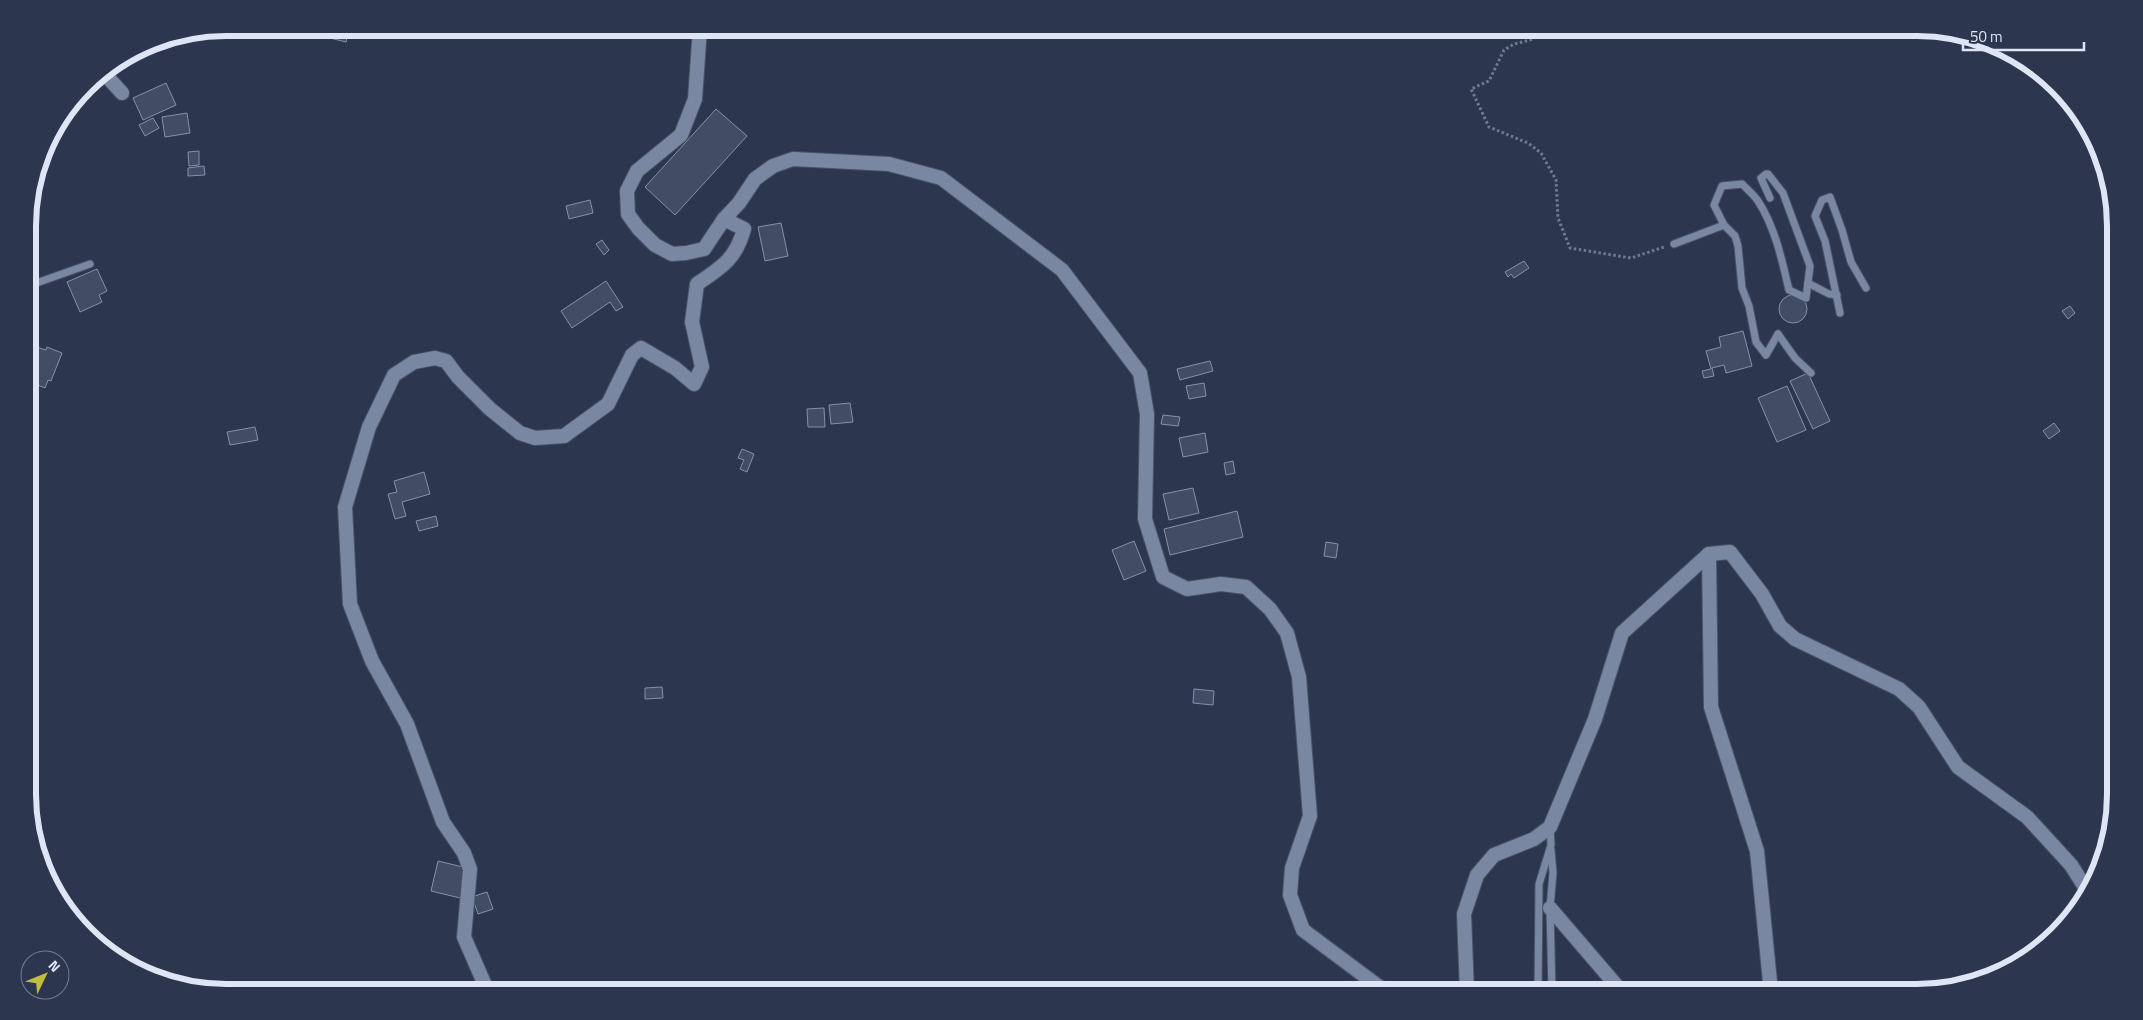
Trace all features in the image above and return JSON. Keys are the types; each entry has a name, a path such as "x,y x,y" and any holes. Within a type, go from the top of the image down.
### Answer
{"street":[{"path":"699,36 695,99 681,136 637,171 627,191 628,214 638,228 655,245 672,254 704,249 724,218 740,203 755,179 773,166 793,159 889,164 941,178 1062,270 1140,373 1147,414 1145,519 1163,577 1186,589 1221,584 1246,587 1270,609 1287,633 1299,677 1310,816 1292,868 1290,895 1303,930 1375,984"},
{"path":"108,77 122,93"},
{"path":"485,984 464,937 470,869 464,853 443,822 407,724 372,661 350,604 345,507 369,427 394,374 414,362 435,358 446,361 490,409 520,433 535,438 564,436 608,404 632,355 641,348 675,368 694,384 702,366 692,322 696,284 724,266 740,245 744,229 724,218"},
{"path":"1467,984 1464,914 1477,875 1494,855 1534,839 1550,827 1595,719 1622,633 1709,554 1730,552 1762,594 1780,626 1795,640 1899,689 1919,707 1958,767 2027,817 2071,864 2083,885"},
{"path":"1709,554 1711,707 1756,851 1770,984"},
{"path":"1550,908 1560,917 1615,984"}],"lane":[{"path":"1770,198 1761,178 1766,174 1783,193 1810,266 1806,298 1789,290 1782,260 1772,232 1758,201 1742,184 1722,186 1714,204 1724,225 1735,236 1738,246 1742,288 1749,306 1756,342 1766,355 1778,334 1795,358 1811,374"},
{"path":"1840,313 1825,241 1815,216 1822,200 1830,197 1851,262 1866,288"},
{"path":"1674,244 1724,225"},
{"path":"36,283 90,264"},
{"path":"1808,283 1829,294 1837,295"},
{"path":"1550,827 1553,873 1550,908 1552,984"},
{"path":"1538,984 1539,884 1551,845"}],"path":[{"path":"1538,36 1514,44 1504,50 1489,80 1471,89 1489,127 1528,143 1541,153 1556,180 1558,218 1570,248 1631,258 1674,244"}],"building":[{"path":"330,36 347,36 346,42 330,38"},
{"path":"166,83 176,105 143,120 133,98"},
{"path":"716,109 747,136 675,215 645,187"},
{"path":"187,113 190,133 165,137 162,117"},
{"path":"153,118 159,128 145,136 139,125"},
{"path":"199,151 199,165 189,166 188,152"},
{"path":"204,166 205,175 188,176 188,168"},
{"path":"590,200 593,213 569,219 566,206"},
{"path":"781,223 788,256 765,261 758,227"},
{"path":"602,240 609,250 604,255 596,244"},
{"path":"1524,261 1529,268 1514,278 1511,274 1508,277 1505,272"},
{"path":"97,269 107,291 99,295 102,302 80,312 67,282"},
{"path":"606,281 623,307 616,311 610,302 572,328 561,311"},
{"path":"1793,295 1803,299 1807,309 1803,319 1793,323 1783,319 1779,309 1783,299"},
{"path":"2070,306 2075,313 2068,319 2062,311"},
{"path":"1743,331 1752,366 1726,373 1724,365 1712,368 1714,376 1704,378 1702,371 1711,369 1706,351 1721,347 1719,337"},
{"path":"36,347 46,350 47,347 62,353 51,381 48,380 45,388 36,384"},
{"path":"1210,361 1213,371 1180,380 1177,369"},
{"path":"1808,373 1830,421 1813,429 1790,381"},
{"path":"1204,383 1206,396 1189,399 1186,386"},
{"path":"1787,386 1806,430 1777,442 1758,398"},
{"path":"850,403 853,422 831,424 829,405"},
{"path":"824,408 825,427 808,427 807,409"},
{"path":"1163,415 1180,417 1178,426 1161,424"},
{"path":"2054,423 2060,431 2049,439 2043,431"},
{"path":"255,427 258,440 230,445 227,432"},
{"path":"1205,433 1208,452 1183,457 1179,438"},
{"path":"742,449 754,454 747,472 740,469 744,460 738,458"},
{"path":"1233,461 1235,473 1226,475 1224,463"},
{"path":"424,472 430,494 402,502 406,516 395,519 388,494 397,492 394,481"},
{"path":"1193,488 1199,513 1169,520 1163,494"},
{"path":"1237,511 1243,537 1170,555 1164,529"},
{"path":"436,516 438,526 419,531 416,521"},
{"path":"1134,541 1146,571 1124,580 1112,550"},
{"path":"1326,542 1338,544 1336,558 1324,556"},
{"path":"662,687 663,698 645,699 645,688"},
{"path":"1194,689 1214,691 1213,705 1193,703"},
{"path":"438,861 467,868 460,898 431,891"},
{"path":"487,892 493,909 478,914 472,897"}]}
